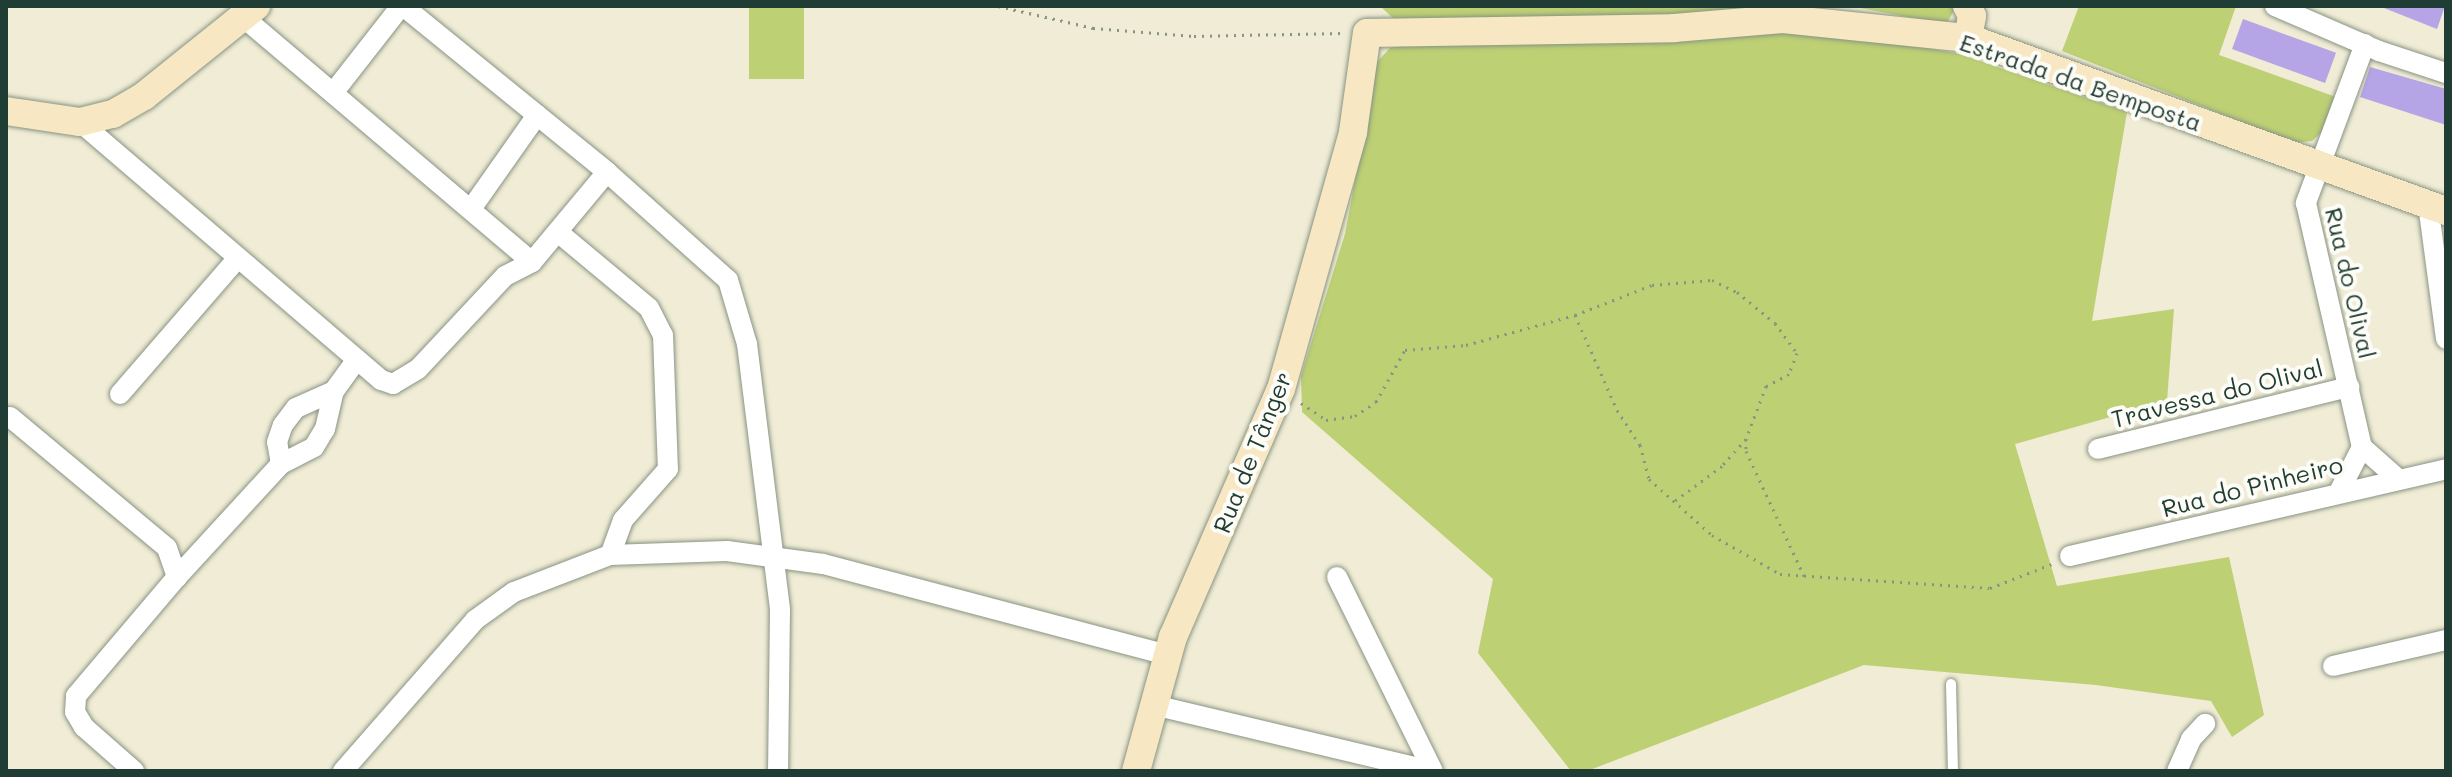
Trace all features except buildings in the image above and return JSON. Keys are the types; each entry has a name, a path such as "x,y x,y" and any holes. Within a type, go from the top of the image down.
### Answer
{"street":[{"path":"333,93 402,6 710,260 733,290 747,344 780,610 778,771"},
{"path":"1967,6 1972,16 1968,38"},
{"path":"2275,6 2365,44 2446,73"},
{"path":"6,111 80,122 113,114 144,96 249,11 333,93 532,262"},
{"name":"Estrada da Bemposta","path":"1367,33 1674,28 1783,19 1968,38 2437,208"},
{"name":"Rua de Tânger","path":"1136,771 1168,655 1281,389 1353,132 1367,33"},
{"name":"Rua do Olival","path":"2362,447 2306,203 2365,44"},
{"path":"471,209 537,115"},
{"path":"80,122 381,380 404,381 483,295 532,262 607,172"},
{"path":"2437,208 2446,339"},
{"path":"559,233 649,308 663,335 668,469 623,520 610,555"},
{"path":"120,394 238,258"},
{"path":"134,771 84,727 75,712 76,696 177,577 281,464 314,447 325,429 334,391 357,359"},
{"name":"Travessa do Olival","path":"2098,449 2349,387"},
{"path":"281,464 277,442 283,425 296,408 334,391"},
{"path":"10,417 167,548 177,577"},
{"path":"2339,492 2362,447 2398,479"},
{"name":"Rua do Pinheiro","path":"2070,556 2446,469"},
{"path":"343,771 475,620 514,592 561,569 610,555 727,551 774,556 1168,655"},
{"path":"1337,577 1432,771"},
{"path":"2333,666 2446,640"},
{"path":"1154,705 1432,771"},
{"path":"2177,771 2191,739 2205,724"}],"lane":[{"path":"1951,684 1953,771"}],"path":[{"path":"998,6 1093,28 1194,36 1367,33"},
{"path":"1281,389 1326,420 1355,416 1376,402 1405,350 1466,345 1575,315 1652,285 1712,280 1737,292 1775,323 1797,353 1789,374 1766,386 1746,439 1722,466 1672,503"},
{"path":"1575,315 1617,410 1640,445 1649,479 1672,503 1754,561 1780,574 1990,588 2070,556"},
{"path":"1746,439 1752,464 1805,578"}],"green space":[{"path":"749,6 804,6 804,79 749,79"},
{"path":"1380,6 1771,6 1674,14 1396,21"},
{"path":"1850,6 1954,6 1955,9 1948,21 1939,23"},
{"path":"2079,6 2236,6 2219,55 2336,97 2322,132 2312,141 2295,143 2062,51"},
{"path":"1765,31 1844,33 1960,54 2127,112 2092,321 2174,309 2167,401 2015,444 2057,586 2229,557 2264,715 2232,737 2211,701 2096,685 1864,665 1587,771 1571,771 1478,653 1493,579 1302,412 1301,376 1345,234 1377,62 1390,48 1417,42"}]}
